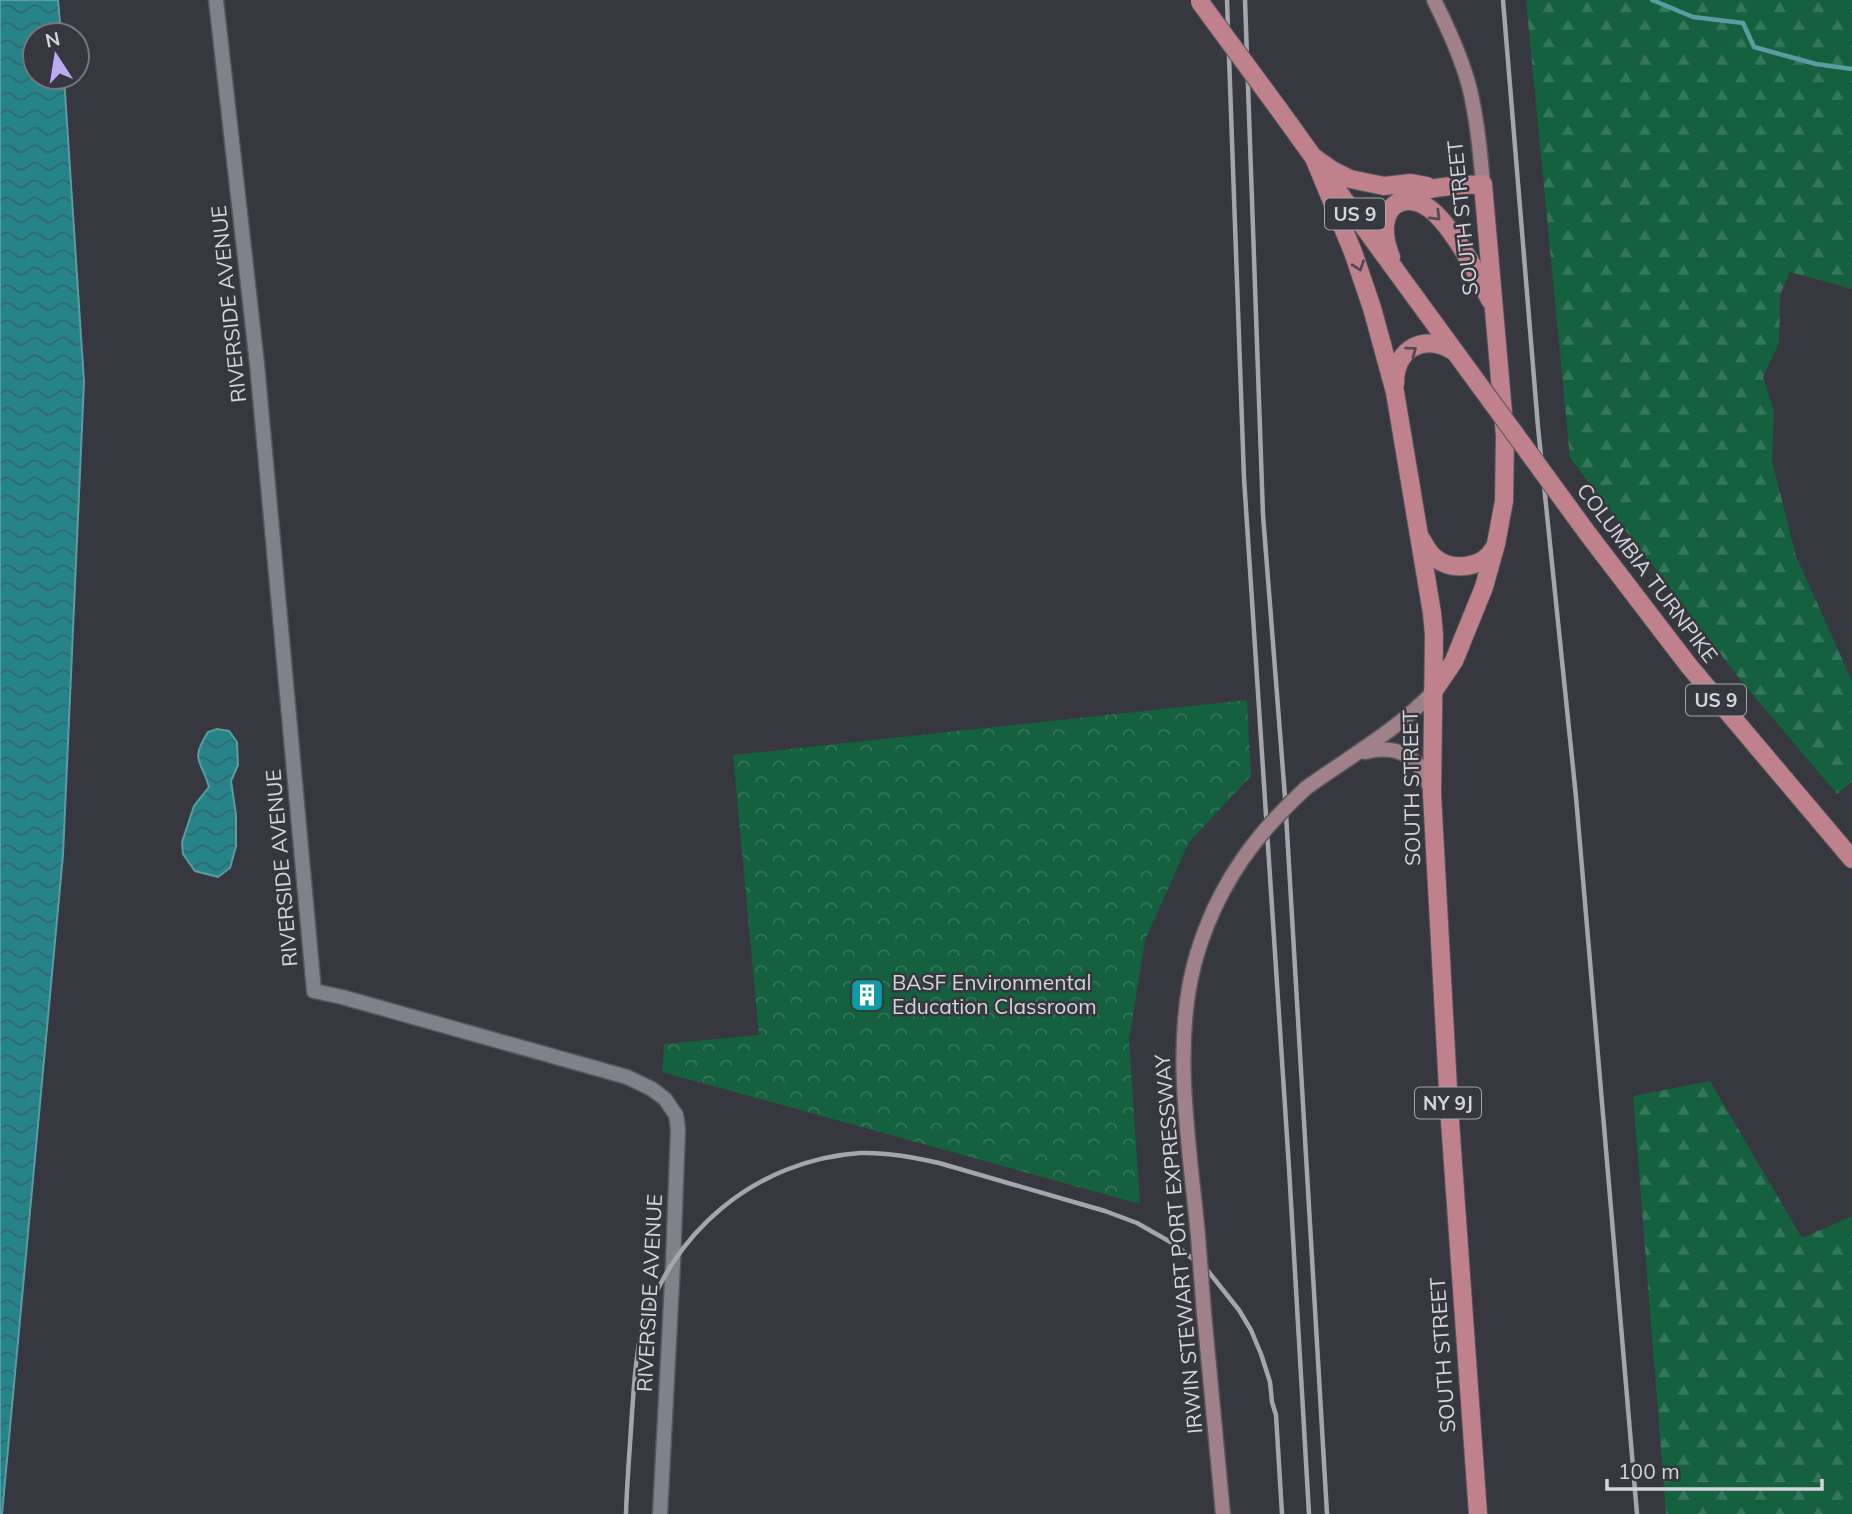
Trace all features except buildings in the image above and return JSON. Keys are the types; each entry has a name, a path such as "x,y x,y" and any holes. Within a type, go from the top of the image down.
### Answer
{"main road":[{"name":"SOUTH STREET","path":"1434,0 1470,88 1479,144 1506,459 1504,501 1484,587 1462,645 1433,692 1432,794 1449,1119 1478,1514"},
{"name":"US 9","path":"1199,1 1455,352"},
{"path":"1314,158 1350,179 1384,186 1411,183 1437,187"},
{"path":"1314,158 1363,279 1395,392 1434,635 1433,692"},
{"path":"1395,270 1385,237 1387,215 1394,205 1414,192 1437,187 1483,184"},
{"path":"1394,205 1402,201 1412,201 1430,209 1441,220 1476,273 1495,314"},
{"path":"1395,392 1398,365 1411,349 1432,342 1443,344 1455,352"},
{"name":"COLUMBIA TURNPIKE","path":"1455,352 1588,534 1689,666 1852,859"},
{"path":"1419,533 1429,552 1437,559 1459,566 1482,561 1491,554 1496,544"},
{"name":"IRWIN STEWART PORT EXPRESSWAY","path":"1223,1514 1184,1082 1184,1032 1199,946 1231,875 1256,839 1306,789 1403,721 1433,692"},
{"path":"1350,757 1383,749 1404,754 1420,767 1432,794"}],"street":[{"name":"RIVERSIDE AVENUE","path":"216,0 257,364 314,990 627,1077 652,1089 665,1099 676,1115 677,1163 660,1514"}],"green space":[{"path":"1526,0 1852,0 1852,289 1790,272 1780,295 1779,343 1763,377 1774,412 1772,461 1796,556 1852,681 1852,782 1837,794 1743,683 1570,458"},
{"path":"1247,700 1251,776 1189,842 1145,940 1129,1040 1140,1204 662,1072 664,1044 759,1035 733,755"},
{"path":"1710,1081 1802,1238 1852,1216 1852,1514 1666,1514 1633,1096"}],"water":[{"path":"0,0 58,0 60,21 21,21 21,91 65,91 84,382 63,855 0,1514"},
{"path":"217,729 229,731 237,742 238,765 231,781 236,815 236,846 230,868 218,877 195,871 183,854 182,842 194,806 209,787 199,761 199,749 208,732"}],"waterway":[{"path":"1652,0 1693,17 1743,23 1754,47 1816,64 1852,69"}],"railway":[{"path":"1227,0 1244,478 1309,1514"},
{"path":"1245,0 1263,515 1285,797 1327,1514"},
{"path":"1503,0 1538,427 1576,797 1637,1514"},
{"path":"626,1514 639,1344 654,1298 672,1264 695,1234 722,1208 752,1187 786,1170 822,1159 860,1153 900,1155 939,1163 1105,1211 1137,1223 1174,1244 1208,1271 1251,1330 1270,1382 1276,1415 1282,1514"}],"place":[{"name":"BASF Environmental Education Classroom","path":"867,995"}]}
